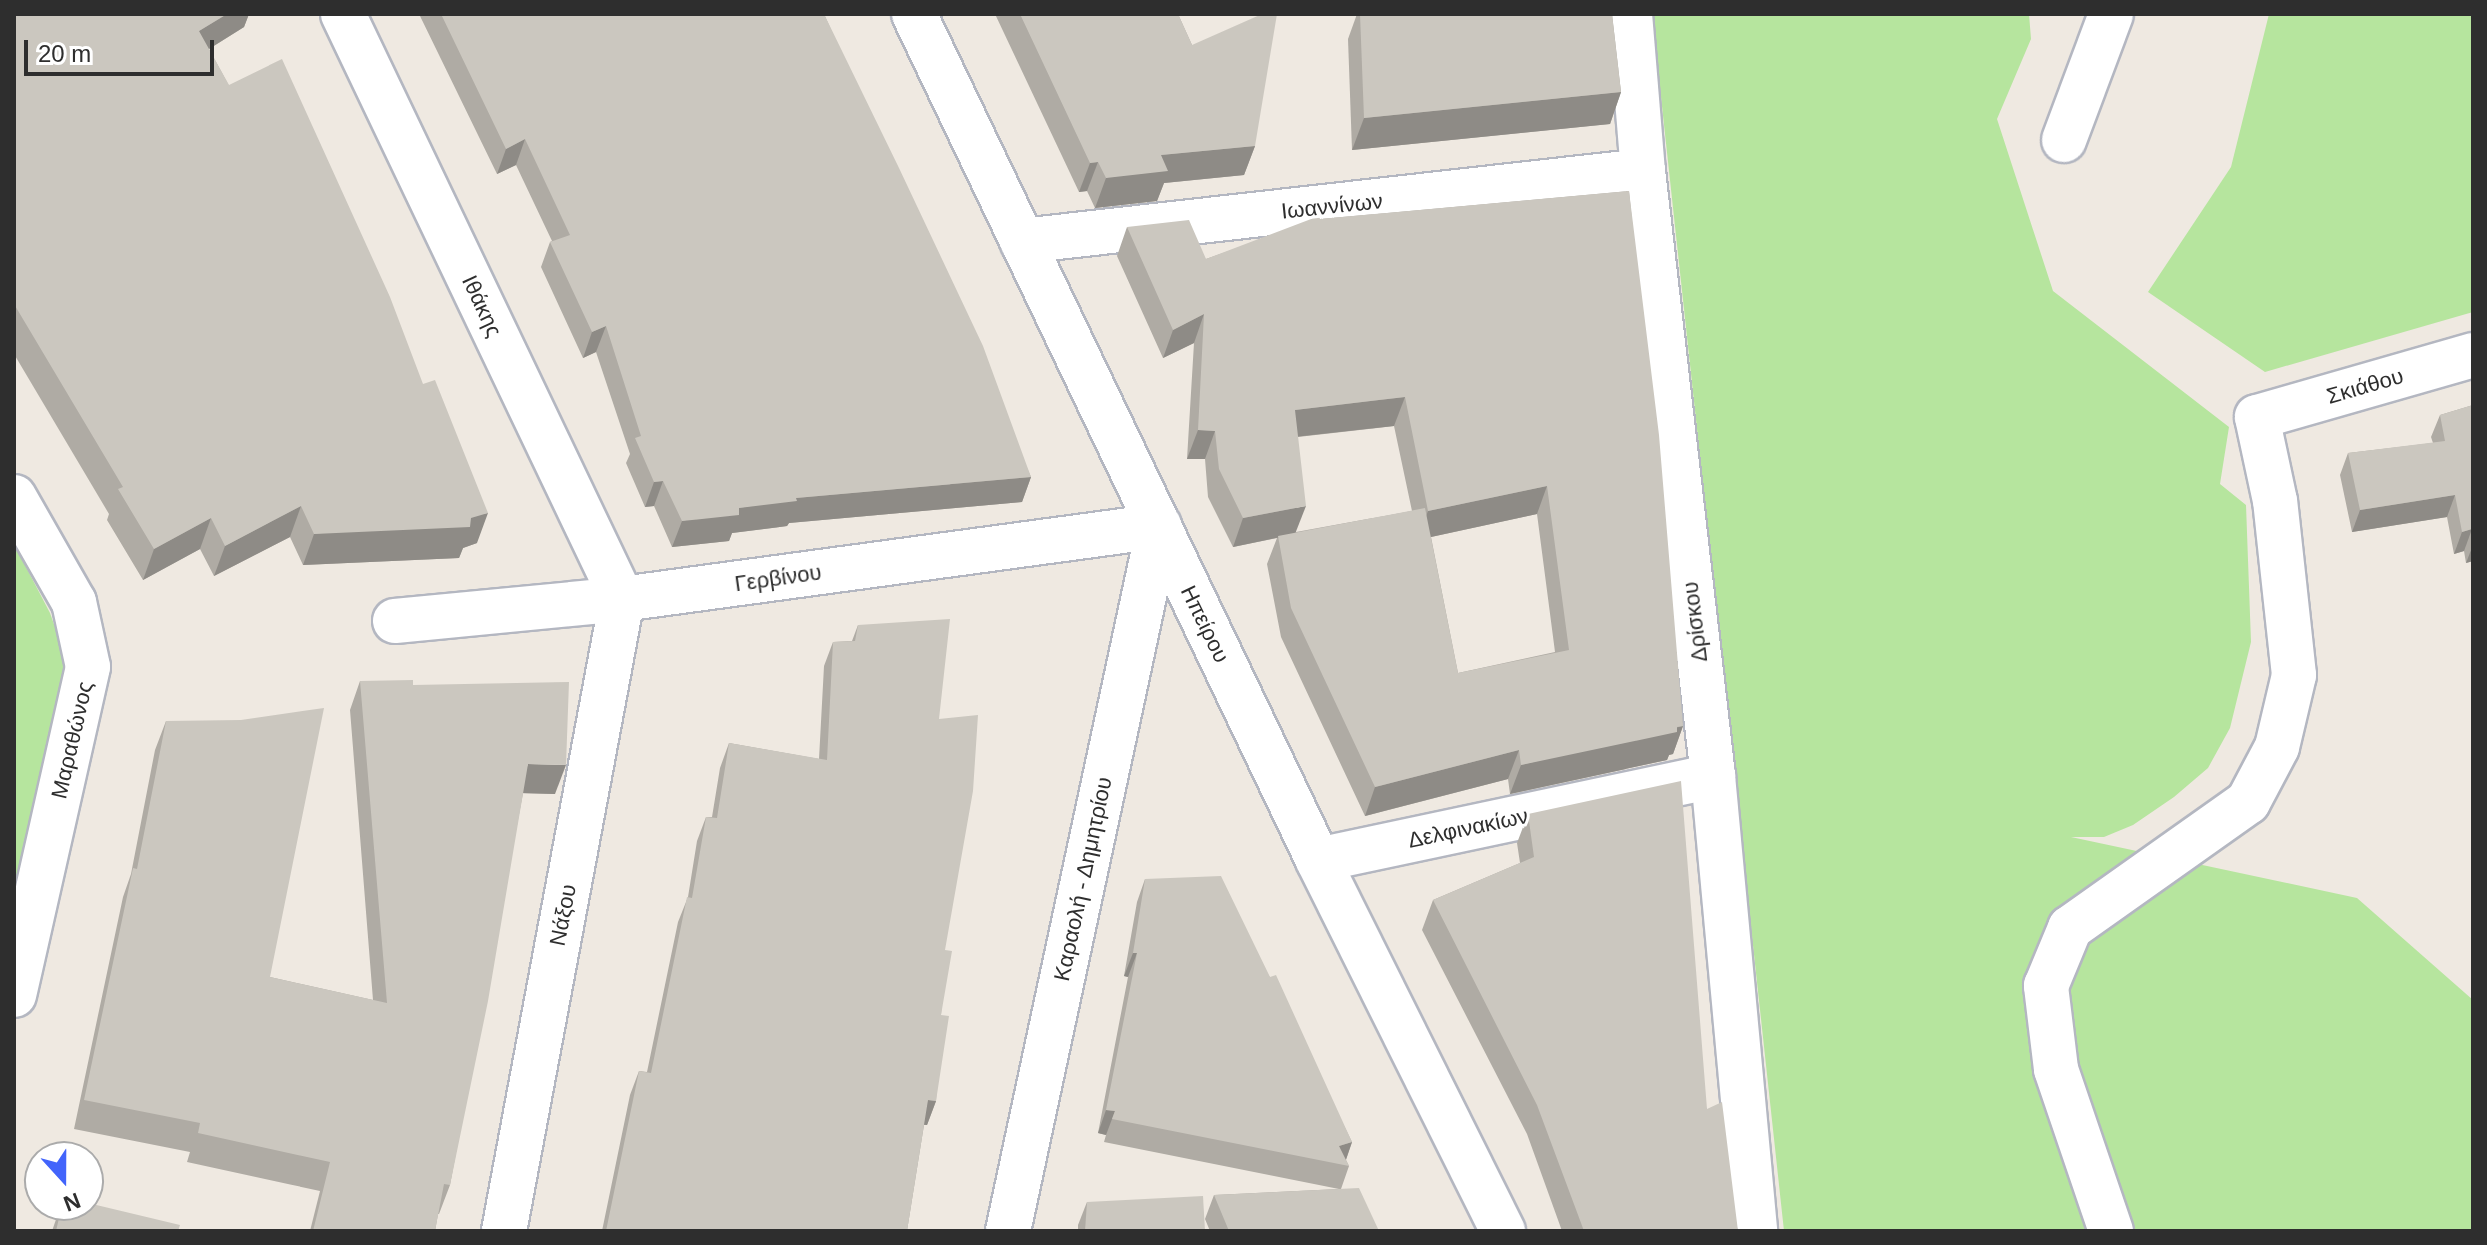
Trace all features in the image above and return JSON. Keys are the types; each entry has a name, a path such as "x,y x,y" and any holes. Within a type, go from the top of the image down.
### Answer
{"street":[{"name":"Ιθάκης","path":"343,14 622,599"},
{"name":"Ηπείρου","path":"914,14 1318,860 1503,1231"},
{"name":"Δρίσκου","path":"1630,14 1643,171 1713,776 1755,1231"},
{"path":"2064,140 2111,14"},
{"name":"Ιωαννίνων","path":"1022,241 1643,171"},
{"name":"Σκιάθου","path":"2111,1231 2056,1069 2046,986 2070,928 2248,802 2277,747 2294,675 2275,501 2257,417 2473,355"},
{"name":"Μαραθώνος","path":"14,497 74,602 88,667 14,995"},
{"name":"Γερβίνου","path":"395,621 622,599 1159,526"},
{"name":"Καραολή - Δημητρίου","path":"1008,1231 1159,526"},
{"name":"Νάξου","path":"504,1231 622,599"},
{"name":"Δελφινακίων","path":"1318,860 1713,776"}],"green space":[{"path":"1652,14 2029,14 2031,39 1997,119 2053,291 2229,427 2220,484 2246,505 2251,642 2230,728 2208,768 2174,797 2133,825 2104,837 2071,837 2357,898 2473,1000 2473,1231 1784,1231"},
{"path":"2269,14 2473,14 2473,312 2265,372 2148,292 2231,167"},
{"path":"14,544 50,613 66,658 64,695 14,913"}],"building":[{"path":"14,14 227,14 199,31 229,85 282,59 390,297 423,384 435,380 488,513 471,518 470,527 314,534 301,506 225,546 211,518 154,549 118,489 123,487 14,304"},
{"path":"441,14 824,14 983,346 1031,477 796,498 797,501 739,508 739,515 682,521 663,481 654,482 635,438 641,436 606,326 592,332 550,242 570,235 525,139 506,149"},
{"path":"1020,14 1178,14 1192,45 1262,14 1277,14 1255,146 1161,155 1168,171 1106,178 1098,162 1090,163"},
{"path":"1360,14 1612,14 1621,92 1364,118"},
{"path":"1629,191 1659,435 1683,726 1677,727 1677,732 1521,765 1519,750 1375,787 1291,608 1278,536 1425,508 1458,673 1569,650 1547,486 1428,511 1405,397 1295,410 1306,506 1243,518 1219,469 1215,431 1198,430 1204,314 1173,330 1127,227 1189,220 1206,259 1319,216 1320,219"},
{"path":"2473,405 2473,534 2472,529 2462,532 2455,495 2360,510 2348,453 2445,441 2440,415"},
{"path":"950,619 939,719 978,715 973,791 945,950 952,951 941,1015 949,1016 936,1101 928,1100 907,1231 606,1231 639,1071 651,1073 687,897 692,898 706,817 717,818 729,743 827,760 833,642 855,641 858,625"},
{"path":"413,680 413,685 569,682 566,765 528,764 488,1001 450,1185 444,1184 435,1231 313,1231 330,1162 198,1133 200,1123 84,1100 133,868 137,869 166,721 241,720 324,708 270,977 387,1003 360,681"},
{"path":"1681,781 1707,1109 1722,1102 1738,1231 1584,1231 1537,1105 1433,900 1534,857 1528,814"},
{"path":"1221,876 1270,977 1276,975 1352,1142 1339,1146 1349,1166 1112,1119 1115,1111 1106,1110 1137,953 1133,953 1145,879"},
{"path":"1359,1188 1379,1231 1229,1231 1214,1195"},
{"path":"1203,1196 1205,1231 1085,1231 1087,1202"},
{"path":"104,1207 180,1225 178,1231 56,1231 58,1221 104,1221"}]}
